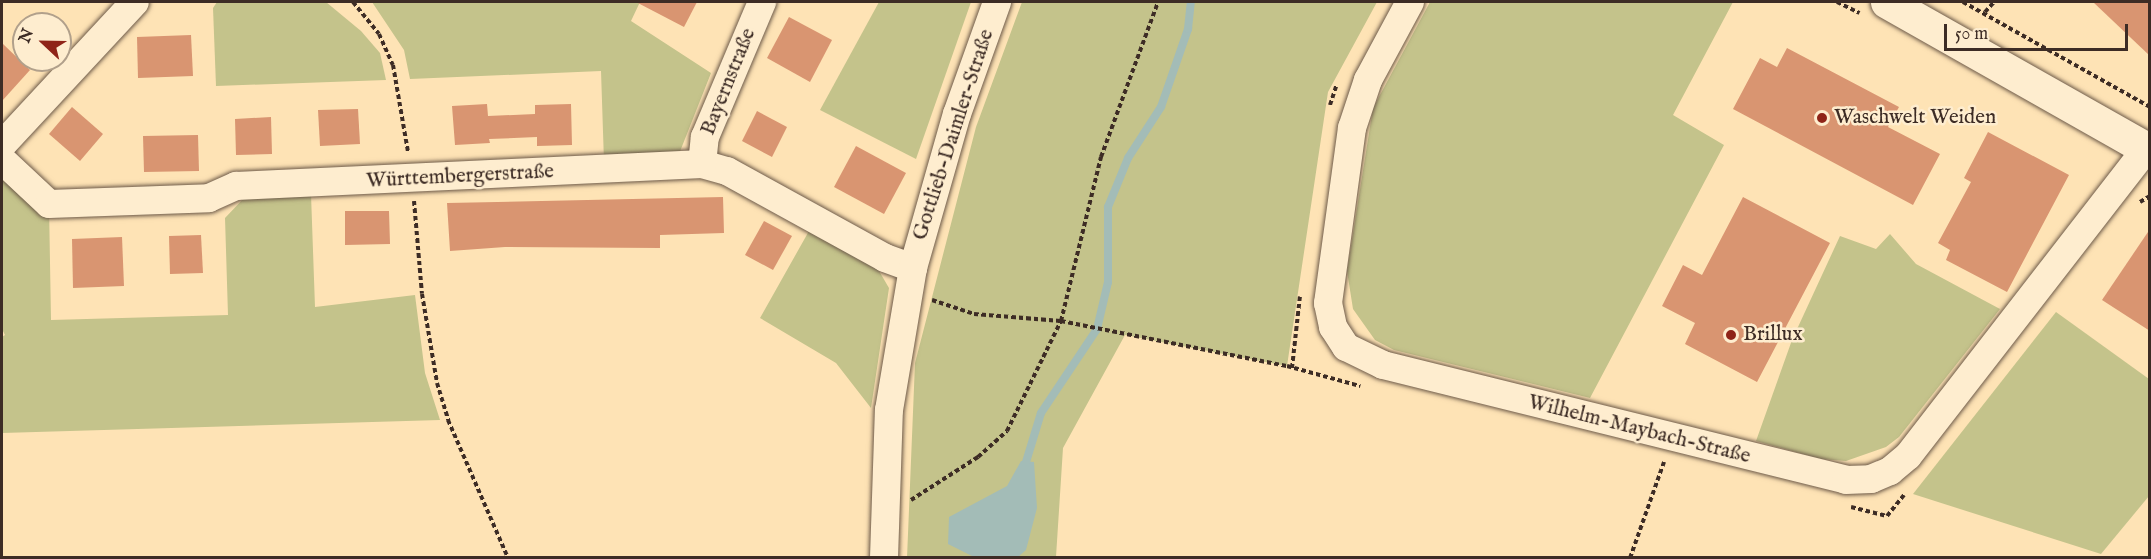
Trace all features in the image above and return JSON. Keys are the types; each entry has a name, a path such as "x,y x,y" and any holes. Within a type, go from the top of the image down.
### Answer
{"street":[{"path":"2,146 135,2"},
{"name":"Bayernstraße","path":"702,164 705,137 762,2"},
{"name":"Gottlieb-Daimler-Straße","path":"884,558 890,410 913,268 951,134 997,2"},
{"name":"Wilhelm-Maybach-Straße","path":"1410,2 1368,80 1352,128 1328,296 1330,318 1346,347 1383,365 1846,480 1872,479 1890,471 1908,456 2148,150"},
{"path":"1887,2 2148,150"},
{"name":"Württembergerstraße","path":"2,160 49,204 209,198 236,186 702,164 728,171 885,258 913,268"}],"path":[{"path":"353,2 380,34 393,65 411,179 422,294 437,382 448,420 508,558"},
{"path":"906,493 905,504 978,457 1007,431 1061,321 1101,158 1158,2"},
{"path":"1963,2 1985,12 2150,107"},
{"path":"1985,12 1994,2"},
{"path":"2132,208 2150,196"},
{"path":"924,308 927,297 974,314 1061,321 1287,366 1371,388"},
{"path":"1653,459 1675,464"},
{"path":"1630,558 1664,461"},
{"path":"1841,505 1887,516 1909,488"}],"shaded area":[{"path":"217,2 326,2 361,31 380,53 386,80 216,86 213,8"},
{"path":"372,2 640,2 631,21 711,73 679,154 604,162 601,71 410,79 404,50"},
{"path":"879,2 971,2 916,159 820,110"},
{"path":"1022,2 1377,2 1328,92 1287,366 1125,335 1063,448 1056,557 907,558 915,363 976,127"},
{"path":"1430,2 1733,2 1673,115 1724,145 1590,398 1394,350 1375,340 1353,309 1347,271 1373,108"},
{"path":"2,160 49,204 51,320 228,315 225,218 245,197 311,194 315,307 415,295 425,373 440,420 2,433 2,337 5,335 2,329"},
{"path":"809,231 872,259 889,288 871,408 836,363 760,318"},
{"path":"1890,234 1916,264 2000,309 1899,437 1886,447 1846,461 1821,459 1756,441 1792,340 1840,236 1876,249"},
{"path":"2056,312 2149,379 2149,496 2101,554 1913,494"}],"water":[{"path":"1021,461 1034,462 1037,508 1026,550 1018,557 974,557 948,544 949,517 1007,486"}],"building":[{"path":"636,2 697,2 684,27"},
{"path":"2093,2 2150,2 2150,56"},
{"path":"789,17 832,40 810,82 767,58"},
{"path":"191,35 193,76 138,78 137,37"},
{"path":"2,43 12,53 12,72 28,72 2,101"},
{"name":"Waschwelt Weiden","path":"1787,48 1899,107 1888,127 1940,154 1913,205 1733,109 1760,58 1777,67"},
{"path":"487,104 488,116 535,114 535,105 571,104 572,145 537,146 537,137 489,139 490,143 455,145 452,106"},
{"path":"72,107 103,134 80,161 49,134"},
{"path":"358,109 360,144 320,146 318,110"},
{"path":"757,111 787,127 772,157 742,141"},
{"path":"271,117 272,154 236,155 235,119"},
{"path":"1988,132 2069,175 2007,292 1946,260 1950,250 1938,243 1971,182 1964,178"},
{"path":"198,135 199,171 144,172 143,136"},
{"path":"856,146 906,173 884,214 834,187"},
{"path":"723,197 724,233 660,235 660,248 505,247 450,251 447,203"},
{"path":"1743,197 1830,243 1757,382 1685,344 1695,323 1662,306 1683,265 1702,275"},
{"path":"345,211 389,211 390,244 345,245"},
{"path":"764,221 792,236 773,270 745,255"},
{"path":"2150,229 2150,331 2102,300"},
{"path":"201,235 203,273 170,274 169,236"},
{"path":"122,237 124,286 73,288 72,239"}],"waterway":[{"path":"1026,462 1041,413 1097,329 1108,282 1108,207 1128,158 1161,107 1188,29 1191,2"}],"place":[{"name":"Waschwelt Weiden","path":"1822,118"},
{"name":"Brillux","path":"1731,335"}]}
